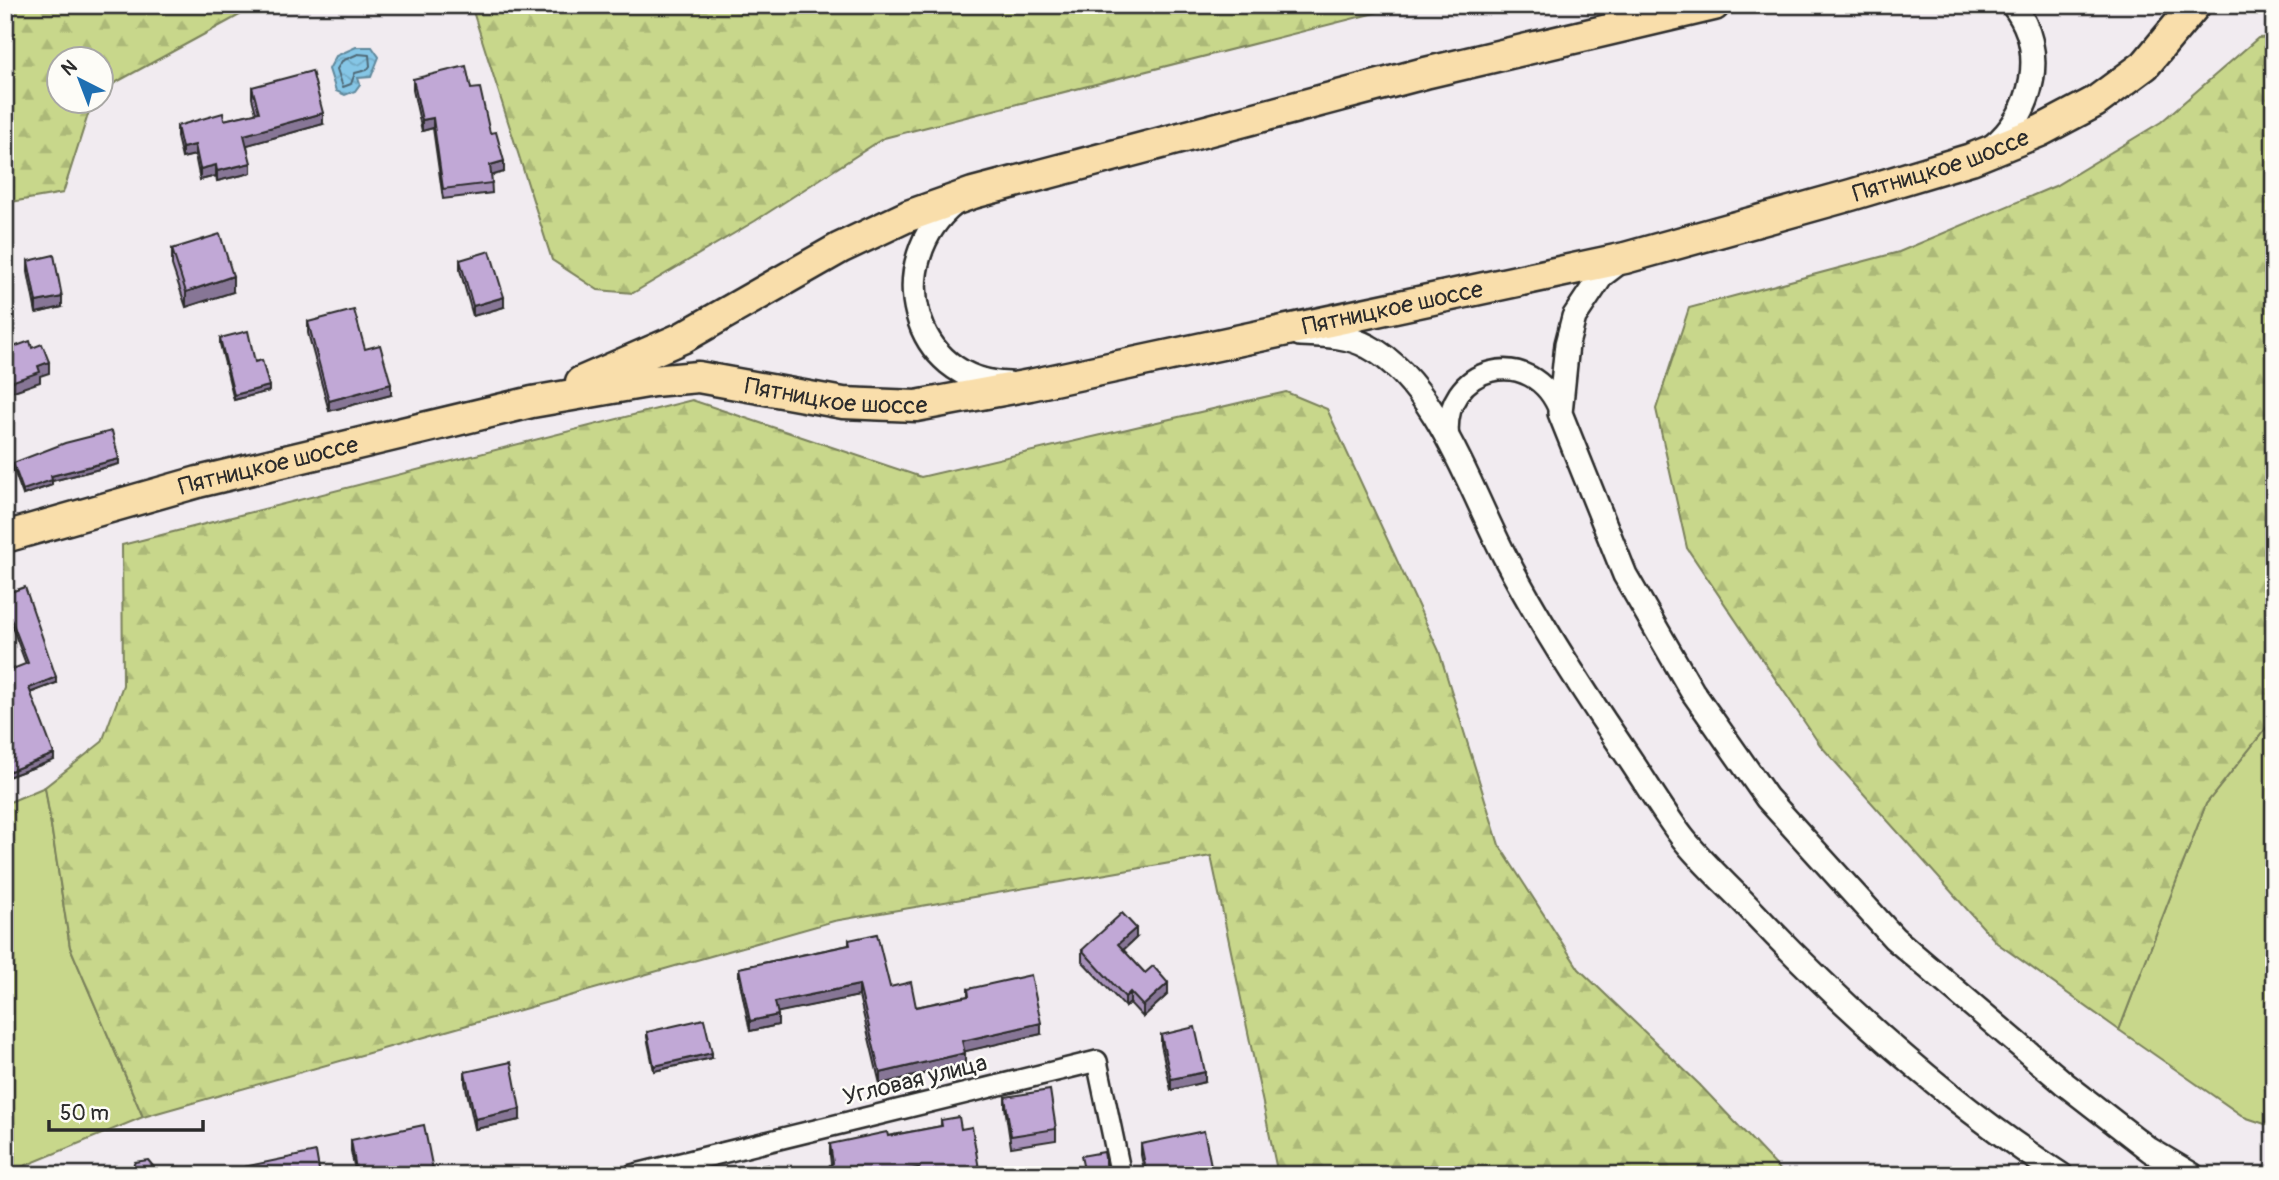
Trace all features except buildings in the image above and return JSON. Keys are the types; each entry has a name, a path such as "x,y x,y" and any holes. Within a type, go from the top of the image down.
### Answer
{"main road":[{"name":"Пятницкое шоссе","path":"532,402 682,338 840,248 908,216 974,193 1426,73 1714,5"},
{"name":"Пятницкое шоссе","path":"5,537 198,482 532,402 653,381 698,377 843,403 916,406 1030,385 1625,258 1971,159 2040,131 2095,102 2144,65 2195,5"}],"street":[{"path":"1971,159 2002,139 2014,126 2029,94 2033,77 2031,42 2013,5"},
{"path":"974,193 944,212 923,240 913,273 915,308 929,340 953,365 984,381 1030,385"},
{"path":"1560,412 1567,344 1574,317 1602,275 1625,258"},
{"path":"1280,332 1342,337 1367,345 1387,358 1403,375 1449,440 1504,555 1561,658 1683,838 1794,955 1924,1075 1999,1135 2061,1175"},
{"path":"1449,440 1448,416 1457,394 1474,378 1485,373 1509,369 1531,376 1549,391 1560,412 1625,575 1692,691 1767,798 1894,938 2065,1084 2150,1150 2192,1175"},
{"name":"Угловая улица","path":"632,1175 1097,1061 1121,1175"}],"green space":[{"path":"5,5 258,5 116,82 116,46 46,46 46,116 88,116 63,193 5,203"},
{"path":"471,5 1406,5 884,138 755,221 633,293 598,290 552,260"},
{"path":"2274,37 2274,718 2206,804 2119,1030 1997,943 1820,745 1687,548 1656,409 1689,308 1899,252 2055,186 2161,122 2258,38"},
{"path":"1286,392 1327,409 1439,651 1499,845 1579,969 1699,1084 1785,1175 1278,1175 1211,856 834,921 143,1117 70,947 45,787 102,742 123,685 122,545 692,400 921,477"},
{"path":"2274,718 2274,1127 2244,1117 2119,1030 2206,804"},
{"path":"45,787 70,947 143,1117 5,1174 5,804"}],"water":[{"path":"356,47 372,47 379,57 371,77 358,78 360,84 355,91 345,95 336,91 329,69 336,56"}]}
